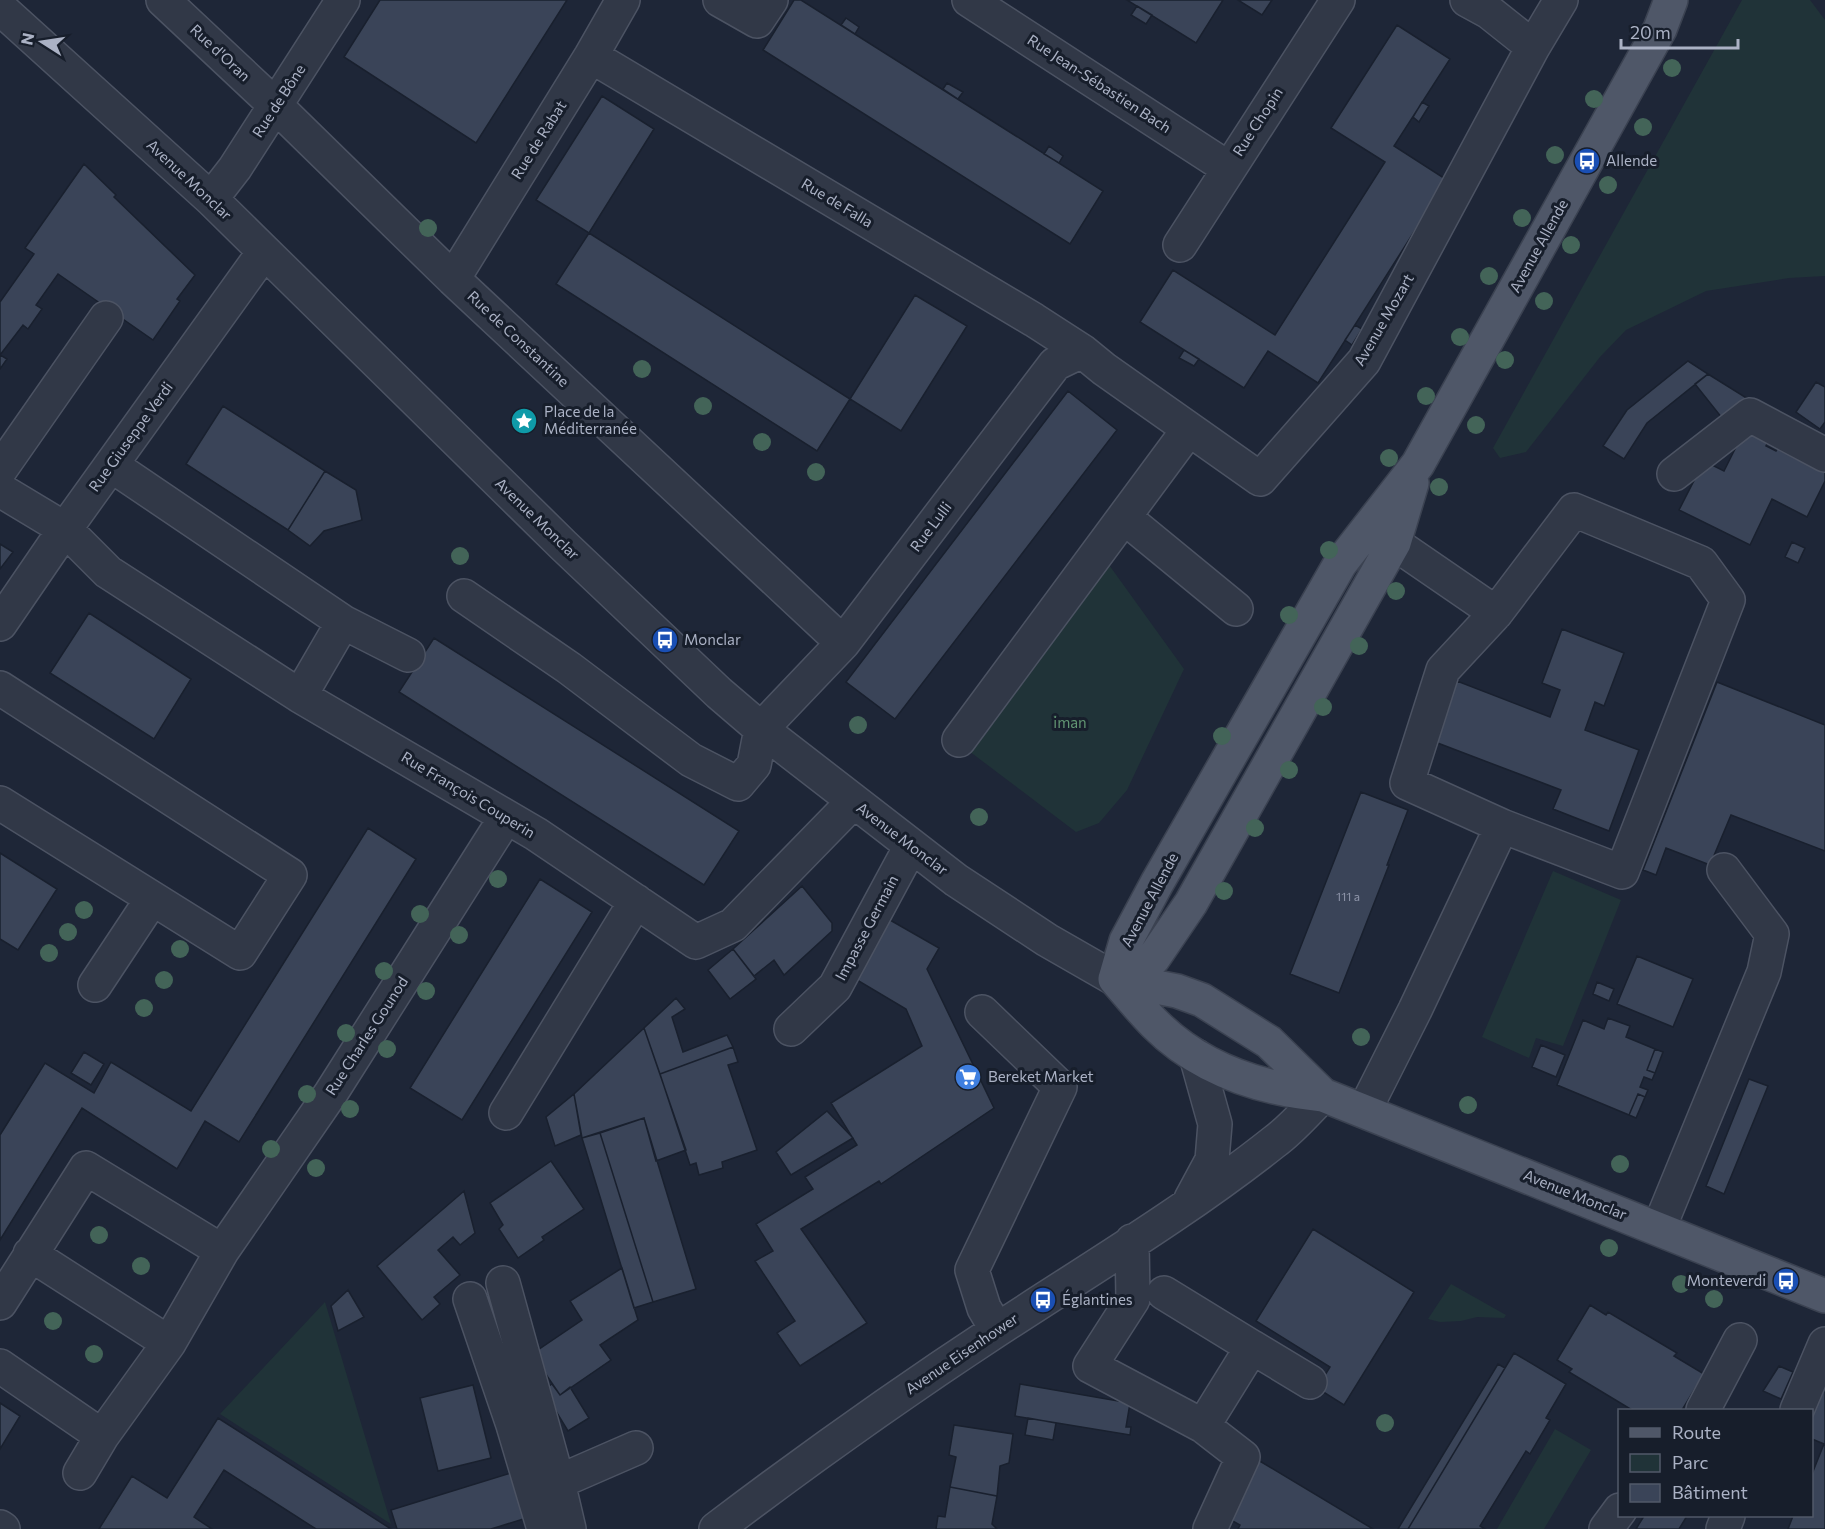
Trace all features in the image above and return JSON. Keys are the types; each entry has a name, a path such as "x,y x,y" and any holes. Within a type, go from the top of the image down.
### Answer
{"main road":[{"name":"Avenue Allende","path":"1115,979 1126,941 1340,564 1418,464 1665,15 1688,0"},
{"name":"Avenue Allende","path":"1115,979 1153,959 1191,903 1395,543 1418,464"},
{"name":"Avenue Monclar","path":"1115,979 1156,1025 1196,1056 1251,1082 1296,1092 1323,1095 1825,1296"},
{"name":"Avenue Monclar","path":"1115,979 1177,991 1202,1000 1269,1042 1323,1095"}],"street":[{"name":"Rue d'Oran","path":"163,0 276,106"},
{"name":"Rue de Bône","path":"211,199 235,168 343,0"},
{"name":"Rue de Rabat","path":"453,279 591,56 622,0"},
{"path":"720,0 757,21 771,0"},
{"name":"Rue Jean-Sébastien Bach","path":"969,0 1228,168"},
{"name":"Rue Chopin","path":"1180,245 1338,0"},
{"path":"1467,0 1489,12 1533,47 1561,0"},
{"name":"Avenue Monclar","path":"0,8 211,199 563,545 719,693 853,802 956,880 1047,940 1115,979"},
{"name":"Avenue Mozart","path":"1093,360 1260,479 1364,361 1533,47"},
{"name":"Rue de Falla","path":"591,56 1034,320 1093,360"},
{"name":"Rue de Constantine","path":"276,106 453,279 843,643"},
{"name":"Rue Giuseppe Verdi","path":"2,616 264,252"},
{"path":"0,470 106,318"},
{"name":"Rue Lulli","path":"761,729 843,643 1056,364 1093,360"},
{"path":"1674,474 1750,415 1825,455"},
{"path":"959,740 1189,429"},
{"path":"111,465 343,622 408,655"},
{"name":"Rue François Couperin","path":"0,490 65,529 108,572 300,696 506,817 696,942 734,925 853,802"},
{"path":"1574,510 1701,563 1728,600 1622,873 1502,826 1407,783 1443,670 1496,614 1574,510"},
{"path":"1124,517 1236,609"},
{"path":"1395,543 1496,614"},
{"path":"464,596 570,668 691,760 738,784 754,765 761,729"},
{"path":"300,696 343,622"},
{"path":"0,688 290,875 240,952 0,802"},
{"name":"Rue Charles Gounod","path":"80,1473 102,1436 169,1343 222,1251 331,1093 506,817"},
{"path":"1364,1111 1415,1010 1502,826"},
{"name":"Impasse Germain","path":"790,1029 835,987 911,846"},
{"path":"1659,1228 1764,972 1772,934 1724,870"},
{"path":"95,985 152,899"},
{"path":"506,1113 636,901"},
{"path":"982,1012 1060,1087 972,1270 984,1308 997,1330"},
{"path":"1185,1208 1212,1160 1215,1125 1196,1056"},
{"name":"Avenue Eisenhower","path":"716,1529 784,1477 997,1330 1185,1208 1276,1141 1323,1095"},
{"path":"0,1303 86,1168 222,1251"},
{"path":"1132,1241 1133,1299 1090,1366 1203,1426 1243,1457 1210,1529"},
{"path":"30,1254 169,1343"},
{"path":"503,1283 569,1529"},
{"path":"1164,1293 1310,1382"},
{"path":"470,1299 513,1425 544,1529"},
{"path":"1704,1409 1740,1340"},
{"path":"1797,1409 1825,1344"},
{"path":"1203,1426 1252,1347"},
{"path":"0,1366 102,1436"},
{"path":"558,1482 636,1448"},
{"path":"1606,1529 1618,1513"}],"green space":[{"path":"1742,0 1810,0 1825,20 1825,276 1789,278 1706,291 1626,330 1600,357 1526,452 1500,458 1493,448"},
{"name":"iman","path":"1099,551 1184,669 1127,790 1099,823 1076,832 965,748"},
{"path":"1553,871 1621,900 1563,1046 1536,1038 1529,1058 1482,1037"},
{"path":"1451,1284 1506,1315 1504,1318 1477,1317 1461,1321 1440,1322 1428,1319"},
{"path":"325,1302 391,1524 220,1414"},
{"path":"1555,1429 1591,1450 1544,1529 1497,1529"}],"building":[{"path":"380,0 567,0 476,143 344,57"},
{"path":"794,0 801,0 1103,191 1070,244 763,50"},
{"path":"1127,0 1223,0 1196,43"},
{"path":"1238,0 1272,0 1262,15"},
{"path":"1137,6 1152,15 1146,24 1131,15"},
{"path":"846,18 859,27 855,34 841,25"},
{"path":"1397,25 1450,59 1394,146 1447,180 1318,383 1268,351 1244,388 1140,322 1173,270 1275,335 1385,162 1331,128"},
{"path":"947,83 963,92 958,99 943,89"},
{"path":"602,96 654,129 589,233 536,200"},
{"path":"1422,102 1429,106 1419,122 1413,117"},
{"path":"1049,146 1063,156 1059,163 1044,154"},
{"path":"84,164 116,195 114,197 195,275 177,299 180,301 153,340 58,274 36,305 42,309 28,329 23,325 0,355 0,302 34,254 25,248"},
{"path":"589,233 850,399 817,451 556,284"},
{"path":"915,295 967,326 901,431 850,399"},
{"path":"1355,325 1362,329 1352,345 1345,340"},
{"path":"1184,350 1199,359 1194,366 1179,358"},
{"path":"0,355 7,359 0,369"},
{"path":"1688,361 1708,374 1647,423 1624,459 1603,446 1627,410"},
{"path":"1708,374 1753,402 1726,423 1695,384"},
{"path":"1816,382 1825,387 1825,422 1820,429 1796,412"},
{"path":"1068,391 1117,430 895,719 846,682"},
{"path":"223,406 325,471 288,530 186,464"},
{"path":"1748,423 1771,435 1766,446 1776,451 1782,440 1825,462 1825,481 1807,517 1772,499 1750,545 1679,510 1704,461 1724,471"},
{"path":"325,471 356,490 362,520 324,531 310,546 288,530"},
{"path":"1792,542 1805,548 1798,563 1785,557"},
{"path":"0,544 13,552 0,569"},
{"path":"89,613 191,679 154,739 50,673"},
{"path":"1562,629 1624,653 1604,706 1595,702 1585,730 1639,750 1609,831 1553,809 1561,790 1435,742 1457,681 1550,717 1560,690 1542,683"},
{"path":"434,638 739,831 704,885 399,692"},
{"path":"1717,682 1825,725 1825,851 1731,815 1710,865 1666,848 1656,875 1643,870"},
{"path":"1361,792 1408,810 1339,993 1290,974"},
{"path":"368,828 416,859 239,1142 205,1121 177,1169 82,1108 0,1240 0,1135 45,1063 94,1093 111,1062 191,1111"},
{"path":"0,853 57,889 18,950 0,939"},
{"path":"540,879 592,912 462,1120 410,1088"},
{"path":"802,886 832,923 832,931 784,975 774,960 754,976 733,949"},
{"path":"890,920 939,948 927,969 994,1108 881,1184 879,1181 801,1229 867,1323 800,1366 777,1333 795,1321 755,1261 773,1251 756,1224 813,1189 805,1177 857,1145 831,1103 922,1046 906,1009 857,980"},
{"path":"733,949 756,979 730,999 708,970"},
{"path":"1637,956 1693,979 1673,1027 1617,1004"},
{"path":"1597,982 1614,989 1609,1001 1593,994"},
{"path":"676,998 685,1009 672,1017 683,1052 727,1035 733,1047 660,1074 644,1028"},
{"path":"1608,1018 1630,1026 1626,1037 1655,1049 1647,1070 1655,1073 1652,1080 1644,1077 1640,1087 1648,1090 1645,1097 1638,1094 1629,1115 1557,1085 1583,1020 1604,1029"},
{"path":"644,1028 686,1150 656,1161 644,1118 582,1138 574,1094"},
{"path":"1541,1045 1565,1055 1556,1077 1532,1067"},
{"path":"733,1047 738,1062 728,1065 757,1150 722,1162 723,1168 699,1175 696,1163 690,1165 660,1074"},
{"path":"1655,1049 1663,1052 1655,1073 1647,1070"},
{"path":"84,1052 104,1064 91,1085 71,1073"},
{"path":"1749,1079 1768,1086 1724,1194 1706,1186"},
{"path":"574,1094 581,1135 555,1146 546,1117"},
{"path":"1638,1094 1645,1097 1636,1118 1629,1115"},
{"path":"827,1111 853,1138 791,1175 776,1152"},
{"path":"644,1118 696,1289 653,1302 600,1133"},
{"path":"600,1133 653,1302 634,1308 582,1138"},
{"path":"551,1161 584,1209 542,1237 544,1240 518,1258 499,1229 503,1225 490,1203"},
{"path":"464,1191 475,1233 460,1245 453,1237 438,1250 460,1275 434,1297 440,1304 422,1320 377,1266"},
{"path":"1313,1229 1414,1292 1344,1405 1317,1388 1330,1367 1256,1321"},
{"path":"622,1268 638,1320 600,1345 611,1360 560,1395 532,1354 582,1320 570,1301"},
{"path":"348,1290 364,1317 338,1331 331,1306"},
{"path":"1590,1305 1606,1315 1608,1312 1677,1353 1674,1356 1704,1374 1683,1409 1630,1409 1569,1372 1572,1369 1557,1360"},
{"path":"1514,1353 1566,1384 1546,1418 1550,1420 1530,1454 1526,1451 1480,1526 1485,1529 1408,1529"},
{"path":"1498,1364 1505,1368 1408,1529 1398,1529"},
{"path":"1779,1366 1793,1372 1781,1399 1763,1391"},
{"path":"552,1384 560,1395 570,1387 589,1418 568,1431 543,1390"},
{"path":"1020,1384 1130,1403 1126,1427 1131,1427 1130,1435 1015,1416"},
{"path":"473,1385 491,1458 438,1471 420,1398"},
{"path":"1825,1385 1825,1529 1788,1529 1793,1517 1813,1517 1813,1472 1824,1444 1813,1439 1813,1410"},
{"path":"0,1403 20,1416 0,1449"},
{"path":"218,1418 391,1529 316,1529 224,1470 194,1517 212,1529 99,1529 132,1476 167,1498"},
{"path":"1028,1418 1056,1423 1053,1440 1025,1435"},
{"path":"954,1425 1013,1434 1009,1463 1000,1466 997,1496 950,1487 956,1457 949,1455"},
{"path":"1258,1460 1373,1529 1238,1529 1240,1525 1224,1516"},
{"path":"517,1471 530,1517 491,1529 397,1529 391,1510"},
{"path":"950,1487 997,1496 992,1524 997,1529 936,1529 938,1516 945,1517"},
{"path":"1643,1517 1686,1517 1679,1529 1636,1529"}],"place":[{"name":"Allende","path":"1587,161"},
{"name":"Place de la Méditerranée","path":"524,421"},
{"name":"Monclar","path":"665,640"},
{"name":"Bereket Market","path":"968,1077"},
{"name":"Monteverdi","path":"1786,1281"},
{"name":"Églantines","path":"1043,1300"}]}
